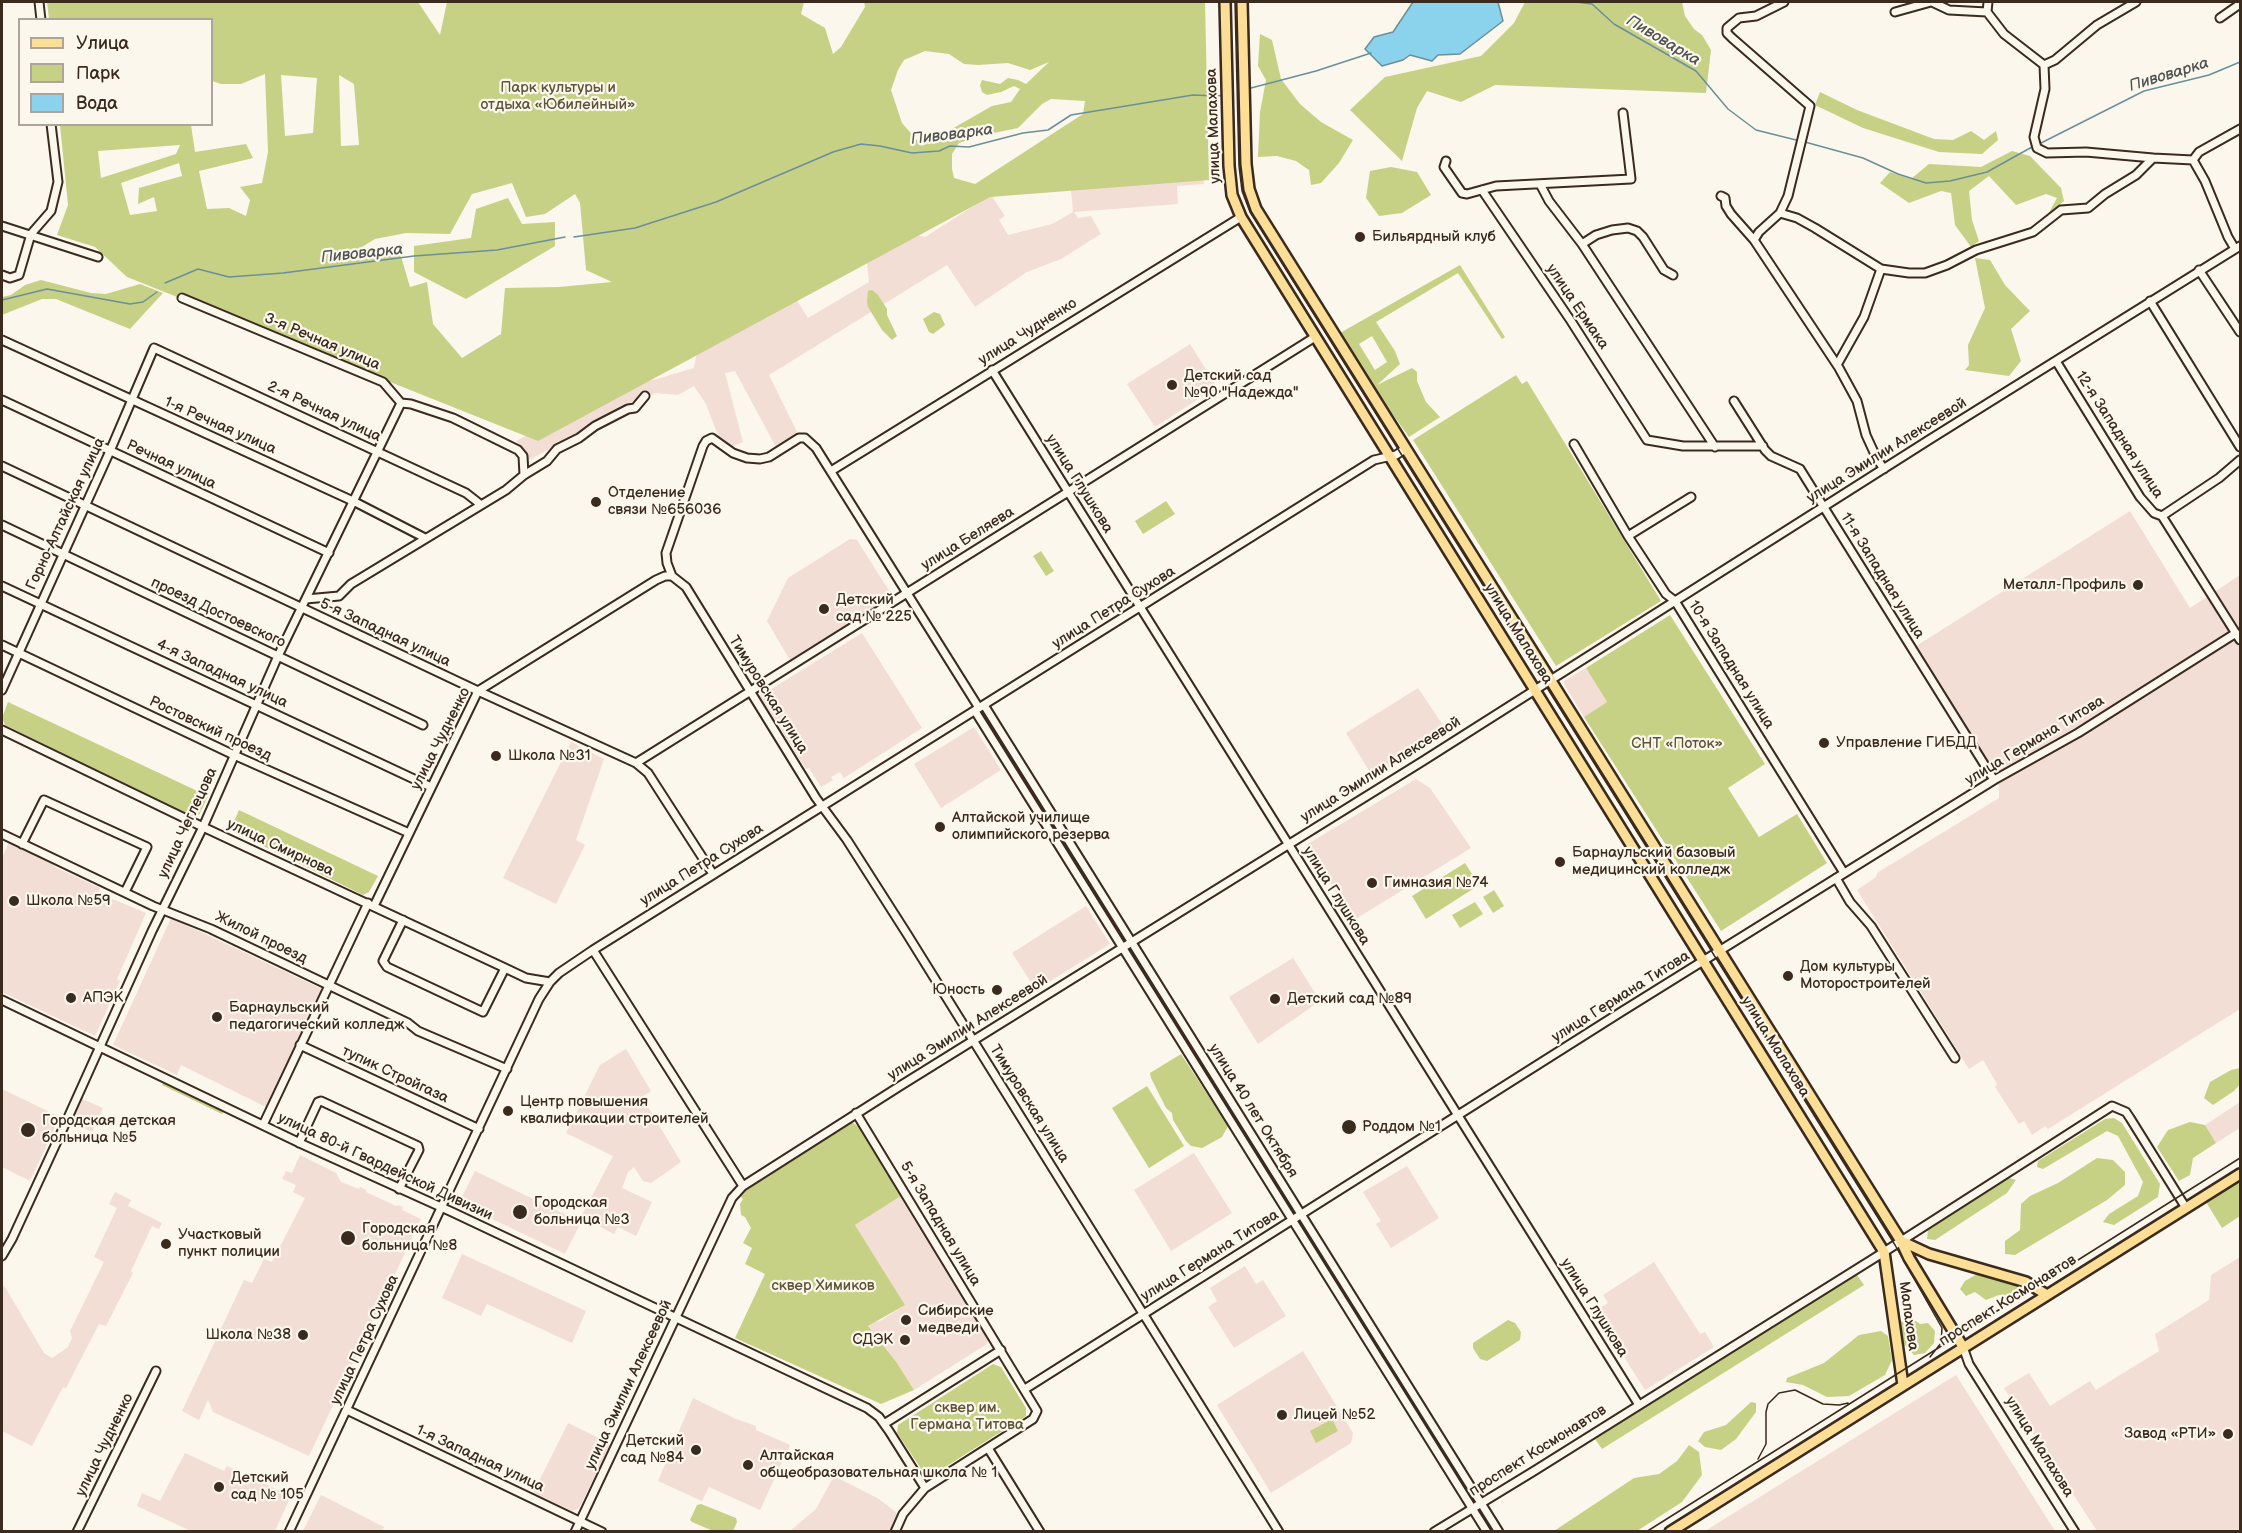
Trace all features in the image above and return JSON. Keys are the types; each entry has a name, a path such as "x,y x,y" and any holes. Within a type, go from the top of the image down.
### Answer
{"main road":[{"name":"улица Малахова","path":"1225,2 1229,166 1232,195 1241,217 1884,1252"},
{"name":"улица Малахова","path":"1242,2 1246,154 1252,198 1265,224 1901,1241"},
{"name":"проспект Космонавтов","path":"1670,1532 2241,1174"},
{"path":"1901,1241 1929,1254 2026,1282 2046,1295"},
{"name":"Малахова","path":"1901,1241 1963,1347"},
{"name":"Малахова","path":"1884,1252 1903,1385"}],"street":[{"path":"39,2 41,18"},
{"path":"1754,240 1759,232 1780,213 1788,196 1810,106 1732,38 1727,28 1739,18 1756,16 1784,2"},
{"path":"1895,12 1931,2 1949,10 1987,12"},
{"path":"1988,2 1987,12 2004,34 2044,65 2045,89 2034,137 2037,148 2047,153 2086,152 2193,160"},
{"path":"2044,65 2055,60 2097,26 2136,2"},
{"path":"2220,18 2241,4"},
{"path":"1446,161 1444,167 1462,193 1472,194 1496,186 1631,179 1623,113"},
{"path":"2,274 16,278 19,275 31,234 51,211 58,182 51,126"},
{"path":"2193,160 2199,152 2241,129"},
{"path":"1780,213 1797,218 1881,269 1924,273 1947,265 1977,250 2032,232 2061,210 2088,208 2105,194 2136,175 2153,158"},
{"path":"2193,160 2205,181 2228,237 2238,247"},
{"path":"1540,184 1549,201 1582,244 1715,447 1763,446"},
{"name":"улица Ермака","path":"1482,190 1571,321 1647,440 1683,446 1715,447"},
{"path":"1721,196 1725,198 1726,206 1731,214 1754,240 1837,365 1857,401 1866,435 1876,459 1884,469"},
{"name":"улица Чудненко","path":"831,471 1241,217"},
{"path":"2,226 98,257"},
{"path":"1582,244 1596,235 1612,230 1628,228 1637,231 1644,237 1664,270 1673,275"},
{"name":"улица Эмилии Алексеевой","path":"576,1532 732,1198 743,1186 2238,247"},
{"path":"1837,365 1864,317 1881,269"},
{"path":"2199,270 2241,332"},
{"name":"3-я Речная улица","path":"182,298 383,382 401,403"},
{"path":"2150,301 2241,447"},
{"name":"улица Беляева","path":"636,763 1315,337"},
{"name":"1-я Речная улица","path":"2,340 355,502 425,538"},
{"name":"Горно-Алтайская улица","path":"2,690 154,348"},
{"name":"2-я Речная улица","path":"154,348 466,493 480,504"},
{"name":"12-я Западная улица","path":"2056,361 2140,497 2154,513 2162,516 2238,637"},
{"name":"улица Глушкова","path":"992,370 1639,1406"},
{"path":"306,599 339,596 351,584 506,490 524,475 547,461 557,449 579,438 595,426 628,409 635,408 645,396"},
{"name":"Речная улица","path":"2,400 329,553"},
{"name":"11-я Западная улица","path":"1734,401 1771,456 1800,469 1994,780"},
{"path":"401,403 411,404 453,418 518,450 523,456 524,475"},
{"name":"улица Чеглецова","path":"2,1252 12,1239 99,1047 203,827 278,656 355,502 401,403"},
{"name":"улица 40 лет Октября","path":"672,576 666,553 706,441 712,438 733,453 747,458 760,459 769,457 799,438 805,438 816,448 979,708 1122,948 1487,1532"},
{"name":"10-я Западная улица","path":"1574,444 1628,536 1666,594 1675,601 1844,873"},
{"name":"улица Петра Сухова","path":"289,1532 539,999 550,982 570,964 1374,460 1389,457 1405,449"},
{"path":"2162,516 2220,478 2241,460"},
{"name":"5-я Западная улица","path":"2,466 478,692 636,763 648,773 713,874"},
{"path":"1628,536 1691,497"},
{"name":"проезд Достоевского","path":"2,525 423,725"},
{"name":"улица Чудненко","path":"263,1125 300,1045 409,833 478,692 656,580 672,576"},
{"name":"Тимуровская улица","path":"672,576 686,587 749,692 868,873 1279,1532"},
{"name":"4-я Западная улица","path":"2,586 432,787"},
{"name":"улица Германа Титова","path":"1024,1389 1994,780 2078,733 2238,637"},
{"name":"Ростовский проезд","path":"2,645 234,755 409,833"},
{"name":"улица 40 лет Октября","path":"979,708 1132,942 1499,1532"},
{"name":"улица Смирнова","path":"2,730 526,978 550,982"},
{"path":"22,844 44,800 147,847 125,892"},
{"name":"Жилой проезд","path":"2,834 125,892 211,929 408,1023 418,1031 507,1069"},
{"path":"1836,878 1850,902 1871,926 1955,1058"},
{"path":"403,920 383,961 387,967 397,972 483,1011 505,968"},
{"path":"593,950 743,1186"},
{"name":"улица 80-й Гвардейской Дивизии","path":"2,1000 299,1143 867,1408 884,1424"},
{"name":"тупик Стройгаза","path":"300,1045 479,1129"},
{"path":"299,1143 318,1102 321,1101 418,1146 419,1150 399,1189"},
{"name":"проспект Космонавтов","path":"1434,1532 2034,1158 2112,1106 2126,1112 2186,1208"},
{"name":"5-я Западная улица","path":"856,1113 1000,1350"},
{"name":"улица Малахова","path":"1963,1347 1969,1364 2074,1532"},
{"path":"895,1532 903,1514 925,1488 1037,1415 1037,1411 1000,1350 884,1424 925,1488"},
{"name":"улица Чудненко","path":"77,1532 156,1371"},
{"name":"1-я Западная улица","path":"346,1410 602,1532"},
{"path":"988,1448 1040,1532"}],"shaded area":[{"path":"1068,158 1202,160 1204,184 1177,186 1178,204 1074,212 1078,218 1091,216 1101,234 1061,259 1027,272 975,307 947,265 769,375 798,434 776,447 735,371 725,373 743,442 731,447 719,438 706,404 694,386 678,395 655,393 529,460 516,441 619,386 657,379 694,368 701,329 793,294 808,318 869,282 866,254 898,231 925,237 991,195 1005,216 999,220 1008,235 1052,224 1073,212"},
{"name":"Детский сад №90 \"Надежда\"","path":"1190,344 1217,387 1155,427 1127,384"},
{"path":"2130,511 2190,608 2240,575 2240,1009 2048,1129 2045,1126 2032,1135 2024,1121 2019,1124 1995,1087 1997,1084 1983,1060 1969,1069 1857,890 1876,877 1877,873 1999,798 1999,786 1913,648"},
{"name":"Детский сад № 225","path":"850,539 857,540 893,597 791,662 767,621 788,578"},
{"path":"862,633 922,728 844,778 840,772 831,777 833,780 821,787 809,768 806,769 760,696"},
{"path":"1586,668 1607,702 1584,717 1564,681"},
{"path":"1418,688 1447,731 1373,777 1346,733"},
{"path":"974,727 1001,770 941,808 914,764"},
{"path":"571,742 604,759 576,840 585,845 556,904 503,878"},
{"name":"Гимназия №74","path":"1416,779 1430,788 1471,848 1354,920 1306,845"},
{"path":"9,842 100,888 98,893 146,913 117,979 120,981 95,1036 2,992 2,858"},
{"path":"1086,906 1110,944 1036,990 1012,953"},
{"name":"Барнаульский педагогический колледж","path":"171,918 322,989 266,1107 181,1065 177,1075 113,1045"},
{"name":"Детский сад №89","path":"1293,958 1320,1001 1258,1044 1229,997"},
{"path":"626,1049 651,1091 642,1097 681,1162 651,1183 643,1181 634,1167 628,1172 622,1188 652,1202 636,1236 618,1227 614,1234 581,1217 613,1156 566,1133 600,1065"},
{"name":"Городская детская больница №5","path":"2,1089 60,1117 30,1181 2,1167"},
{"path":"80,1098 103,1108 92,1132 69,1121"},
{"path":"2240,1102 2240,1128 2216,1143 2205,1125"},
{"path":"1194,1153 1232,1213 1171,1251 1134,1190"},
{"path":"300,1155 336,1173 341,1182 359,1189 360,1187 396,1206 403,1207 402,1210 421,1219 309,1456 213,1412 208,1400 199,1420 182,1411 244,1280 252,1283 264,1259 272,1262 305,1198 293,1192 296,1185 282,1179 286,1171 292,1173"},
{"path":"1407,1166 1439,1218 1391,1248 1376,1224 1381,1221 1363,1192"},
{"name":"Городская больница №3","path":"475,1171 581,1222 565,1254 459,1203"},
{"path":"115,1192 131,1200 128,1206 162,1223 159,1229 152,1226 131,1271 133,1273 106,1326 99,1324 66,1388 63,1387 32,1446 2,1431 2,1285 44,1353 52,1358 68,1347 72,1338 70,1331 104,1262 94,1257 117,1208 109,1204"},
{"path":"901,1196 988,1338 987,1344 914,1390 897,1363 868,1326 905,1305 855,1225"},
{"path":"462,1254 586,1311 572,1343 487,1304 481,1316 442,1298"},
{"path":"2240,1257 2240,1531 2097,1531 2004,1388 2029,1373 2050,1406 2090,1381 2096,1390 2159,1351 2155,1334 2209,1300 2211,1275"},
{"path":"1654,1262 1700,1334 1705,1332 1714,1347 1645,1390 1595,1311 1608,1303 1603,1295"},
{"path":"1245,1266 1256,1284 1263,1280 1286,1316 1234,1348 1208,1307 1217,1301 1210,1288"},
{"name":"Лицей №52","path":"1303,1351 1353,1433 1351,1443 1271,1493 1217,1405"},
{"path":"1956,1375 2055,1531 1705,1531"},
{"path":"693,1398 756,1426 756,1430 790,1445 760,1510 709,1487 702,1501 658,1481"},
{"path":"568,1423 611,1444 579,1508 572,1511 533,1493"},
{"name":"Детский сад № 105","path":"185,1453 224,1471 227,1466 291,1496 275,1531 191,1531 137,1506 142,1493 160,1501"},
{"path":"834,1476 879,1499 898,1514 890,1531 790,1531 816,1509"},
{"path":"321,1495 384,1527 382,1531 303,1531"}],"green space":[{"name":"Парк культуры и отдыха «Юбилейный»","path":"47,2 418,2 440,35 447,2 804,2 801,14 825,28 833,54 841,47 865,7 864,2 1205,2 1209,180 990,197 538,441 127,277 95,247 57,235 68,205 60,126 191,126 195,152 246,144 253,158 199,171 207,209 229,208 246,216 250,200 240,187 262,183 268,152 265,74 241,84 221,84 213,81 213,18 49,18","holes":["925,51 949,54 964,64 1008,63 1030,70 1049,62 1026,84 1008,78 1000,84 982,80 980,85 982,92 987,95 1014,86 1020,89 1011,102 992,106 922,146 902,123 891,90 904,60","281,75 317,78 313,133 285,136","339,75 354,84 359,145 341,146","1051,99 1085,101 1083,114 975,184 954,178 952,154 959,143 979,136 1018,128 1042,104","180,145 176,154 101,178 98,151","179,163 182,176 139,188 138,204 154,197 157,211 130,215 121,183","512,183 526,217 545,214 575,194 580,203 586,270 612,282 559,287 505,288 501,334 462,358 433,324 427,282 410,287 400,253 352,253 375,239 406,233 450,234 472,194"]},
{"path":"1525,2 1682,2 1685,16 1694,29 1702,35 1711,50 1706,93 1495,85 1461,102 1427,91 1417,108 1402,161 1350,110 1385,77 1481,56 1514,23"},
{"path":"1260,34 1272,40 1281,79 1300,104 1321,122 1353,140 1339,163 1321,183 1311,185 1309,170 1296,161 1277,156 1258,157 1260,112 1266,80 1258,66"},
{"path":"1820,92 1857,110 1934,139 1953,140 1971,131 1984,140 1996,131 1998,140 1982,154 1939,152 1863,128 1815,105"},
{"path":"2012,151 2030,156 2061,188 2064,201 2047,216 2057,198 2046,194 2016,205 1989,176 1969,191 1972,220 1979,241 1971,247 1955,225 1951,193 1941,191 1909,203 1880,183 1890,172 1911,179 1929,164 1981,167"},
{"path":"1391,167 1417,172 1431,195 1402,213 1379,216 1366,198 1370,171"},
{"path":"508,198 522,224 555,222 555,246 466,299 414,272 414,246 471,238 476,209"},
{"path":"1975,258 1990,260 2005,285 2030,311 2011,329 2021,361 2009,376 1965,370 1969,365 1968,345 1985,308"},
{"path":"1460,265 1505,337 1502,339 1458,273 1376,322 1395,351 1400,364 1377,385 1412,368 1417,372 1417,381 1426,402 1440,417 1409,437 1370,383 1340,333","holes":["1372,336 1387,362 1375,370 1359,344"]},
{"path":"41,280 91,293 106,294 140,284 163,293 130,329 56,299 42,299 2,315 2,297 11,295 25,285"},
{"path":"872,290 887,309 887,315 897,336 892,340 882,330 868,307 868,291"},
{"path":"934,312 940,314 945,325 933,334 929,332 923,319"},
{"path":"1516,375 1522,384 1527,381 1661,601 1556,666 1413,440"},
{"path":"1166,501 1175,514 1143,534 1135,521"},
{"path":"1041,551 1054,571 1046,576 1033,556"},
{"name":"СНТ «Поток»","path":"1670,615 1765,764 1728,788 1759,837 1797,814 1827,863 1721,931 1584,717 1607,702 1586,668"},
{"path":"8,702 208,796 199,815 193,818 5,725 2,718"},
{"path":"239,810 378,876 369,892 363,895 235,832 232,826"},
{"path":"1465,863 1479,885 1426,919 1412,896"},
{"path":"1494,890 1504,906 1493,913 1483,897"},
{"path":"1475,902 1483,914 1460,928 1452,915"},
{"path":"1181,1054 1228,1126 1222,1137 1202,1148 1191,1146 1186,1141 1151,1078 1150,1073"},
{"path":"2240,1068 2240,1084 2234,1091 2213,1105 2204,1098 2210,1082 2231,1070"},
{"path":"163,1083 223,1112 222,1114 162,1085"},
{"path":"1147,1086 1184,1146 1149,1168 1112,1108"},
{"path":"2114,1118 2122,1123 2160,1184 2158,1197 2114,1225 2103,1222 2109,1214 2138,1196 2143,1182 2118,1136 2107,1131 2043,1169 2037,1167 2038,1161 2105,1119"},
{"path":"2190,1122 2205,1125 2216,1143 2193,1158 2190,1175 2179,1181 2157,1147 2168,1130"},
{"name":"сквер Химиков","path":"849,1123 859,1127 901,1196 855,1225 905,1305 868,1326 897,1363 914,1390 881,1404 735,1338 765,1274 745,1264 752,1248 743,1243 751,1228 745,1217 741,1215 740,1204 743,1199 740,1196"},
{"path":"2097,1158 2113,1160 2125,1172 2125,1185 2107,1200 2015,1255 2005,1254 2005,1241 2020,1230 2021,1204 2030,1196 2058,1183"},
{"path":"2009,1178 2016,1180 2007,1193 1935,1240 1927,1239 1928,1230"},
{"path":"2240,1180 2240,1216 2222,1228 2206,1202"},
{"path":"1979,1273 2017,1284 2024,1292 2018,1300 1999,1295 1986,1300 1975,1292 1966,1296 1960,1289 1965,1281"},
{"path":"1857,1275 1864,1285 1602,1449 1595,1439"},
{"path":"1913,1319 1920,1324 1928,1323 1935,1331 1934,1343 1925,1353 1914,1355 1901,1341 1898,1322"},
{"path":"1508,1320 1515,1323 1521,1332 1520,1340 1487,1361 1480,1359 1473,1348 1473,1343"},
{"path":"1881,1331 1888,1336 1892,1360 1885,1375 1849,1396 1827,1397 1803,1385 1786,1382 1787,1378 1824,1363 1859,1335"},
{"name":"сквер им. Германа Титова","path":"993,1364 1001,1367 1026,1408 1026,1416 931,1476 926,1476 897,1433 898,1425"},
{"path":"1751,1402 1756,1403 1756,1412 1736,1439 1721,1450 1705,1447 1698,1441 1704,1432 1726,1425"},
{"path":"1332,1419 1338,1431 1316,1443 1310,1431"},
{"path":"1689,1445 1699,1452 1702,1475 1682,1502 1637,1531 1554,1531 1634,1478 1659,1474 1677,1461"},
{"path":"701,1504 736,1518 737,1522 733,1531 713,1531 692,1522 690,1520 697,1505"}],"water":[{"path":"1413,2 1498,2 1503,21 1460,54 1438,55 1432,61 1410,55 1403,60 1382,66 1365,49 1374,37 1393,32"}],"waterway":[{"name":"Пивоварка","path":"1576,2 1592,4 1614,24 1696,71 1728,109 1756,130 1796,140"},
{"name":"Пивоварка","path":"1251,88 1316,71 1371,53"},
{"name":"Пивоварка","path":"2041,143 2144,91 2209,75 2240,62"},
{"name":"Пивоварка","path":"574,237 635,228 716,202 833,152 861,144 912,153 939,151 950,146 969,147 1023,133 1048,130 1071,115 1193,95 1224,95"},
{"name":"Пивоварка","path":"1805,142 1863,158 1898,174 1926,183 1950,181 1987,172 2032,147"},
{"name":"Пивоварка","path":"165,283 198,269 229,277 283,273 414,256 497,250 565,237"},
{"name":"Пивоварка","path":"2,300 47,289 130,304 143,302 157,292"}],"tram line":[{"path":"1235,2 1239,166 1242,191 1250,212 1895,1245 1942,1328 1941,1343 1930,1357"},
{"path":"1646,1532 2240,1158"},
{"path":"1758,1459 1766,1444 1768,1404 1779,1393 1795,1390 1823,1404 1848,1403"}],"place":[{"name":"Бильярдный клуб","path":"1360,237"},
{"name":"Детский сад №90 \"Надежда\"","path":"1172,385"},
{"name":"Отделение связи №656036","path":"596,502"},
{"name":"Металл-Профиль","path":"2138,585"},
{"name":"Детский сад № 225","path":"824,609"},
{"name":"Управление ГИБДД","path":"1824,743"},
{"name":"Школа №31","path":"496,756"},
{"name":"Алтайской училище олимпийского резерва","path":"940,827"},
{"name":"Барнаульский базовый медицинский колледж","path":"1560,862"},
{"name":"Гимназия №74","path":"1372,883"},
{"name":"Школа №59","path":"14,901"},
{"name":"Дом культуры Моторостроителей","path":"1788,976"},
{"name":"Юность","path":"997,990"},
{"name":"АПЭК","path":"71,998"},
{"name":"Детский сад №89","path":"1275,999"},
{"name":"Барнаульский педагогический колледж","path":"217,1017"},
{"name":"Центр повышения квалификации строителей","path":"508,1111"},
{"name":"Роддом №1","path":"1349,1127"},
{"name":"Городская детская больница №5","path":"28,1130"},
{"name":"Городская больница №3","path":"520,1212"},
{"name":"Городская больница №8","path":"348,1238"},
{"name":"Участковый пункт полиции","path":"166,1244"},
{"name":"Сибирские медведи","path":"906,1320"},
{"name":"Школа №38","path":"303,1335"},
{"name":"СДЭК","path":"905,1340"},
{"name":"Лицей №52","path":"1282,1415"},
{"name":"Завод «РТИ»","path":"2228,1434"},
{"name":"Детский сад №84","path":"696,1450"},
{"name":"Алтайская общеобразовательная школа № 1","path":"748,1465"},
{"name":"Детский сад № 105","path":"219,1487"}]}
